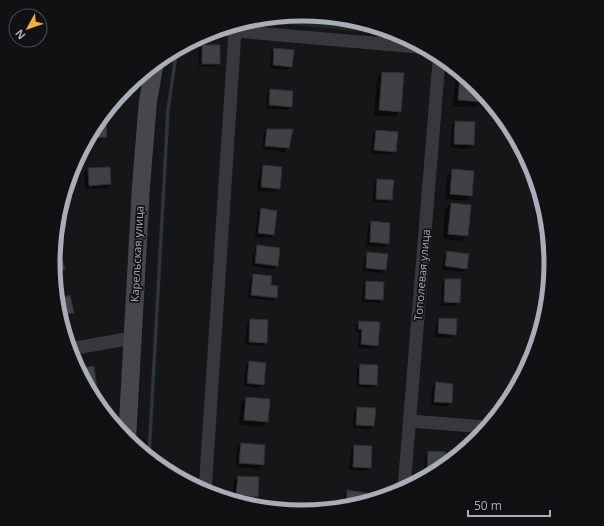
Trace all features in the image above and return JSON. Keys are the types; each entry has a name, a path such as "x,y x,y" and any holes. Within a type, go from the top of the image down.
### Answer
{"main road":[{"name":"Карельская улица","path":"127,430 140,186 148,101 153,72"}],"street":[{"path":"235,30 409,46"},
{"path":"205,485 230,32"},
{"name":"Тополевая улица","path":"405,482 439,64"},
{"path":"75,348 132,338"},
{"path":"410,421 480,427"}],"shaded area":[{"path":"302,21 334,23 365,29 379,34 270,23"}],"building":[{"path":"202,45 220,45 220,64 202,64"},
{"path":"274,48 294,50 292,67 273,65"},
{"path":"382,72 404,73 401,112 379,110"},
{"path":"460,79 483,102 458,100"},
{"path":"270,89 293,91 292,107 269,105"},
{"path":"455,121 475,122 474,145 454,144"},
{"path":"106,122 107,137 95,138"},
{"path":"267,129 293,129 289,148 265,146"},
{"path":"376,130 398,132 396,152 374,150"},
{"path":"263,165 282,167 280,189 261,187"},
{"path":"110,167 111,184 89,186 88,168"},
{"path":"452,169 474,171 472,196 450,194"},
{"path":"377,179 394,180 392,200 376,199"},
{"path":"451,203 471,205 468,236 448,234"},
{"path":"261,208 277,211 274,235 258,233"},
{"path":"371,221 390,223 389,244 370,242"},
{"path":"257,245 280,248 278,266 255,263"},
{"path":"447,251 469,254 467,269 445,266"},
{"path":"367,252 388,254 386,270 366,268"},
{"path":"61,253 65,269 60,270"},
{"path":"253,274 272,276 271,285 278,286 277,298 251,295"},
{"path":"445,279 461,279 460,303 444,302"},
{"path":"366,281 384,282 383,300 365,299"},
{"path":"70,295 74,313 66,314 62,297"},
{"path":"439,318 457,319 456,335 438,333"},
{"path":"250,319 268,320 267,343 249,342"},
{"path":"359,321 380,322 378,346 361,344 362,329 358,329"},
{"path":"249,361 266,363 264,385 247,383"},
{"path":"360,364 378,365 377,385 359,384"},
{"path":"94,366 97,388 95,388 92,384 84,368"},
{"path":"436,382 453,384 452,403 434,402"},
{"path":"246,397 270,399 268,422 244,420"},
{"path":"357,407 376,408 374,426 356,425"},
{"path":"241,443 265,445 264,465 239,463"},
{"path":"354,445 372,446 371,468 353,467"},
{"path":"428,451 446,452 445,458 427,470"},
{"path":"238,476 259,477 258,497 236,495"},
{"path":"347,490 367,493 366,497 346,501"}],"waterway":[{"path":"149,451 168,110 176,57"}]}
